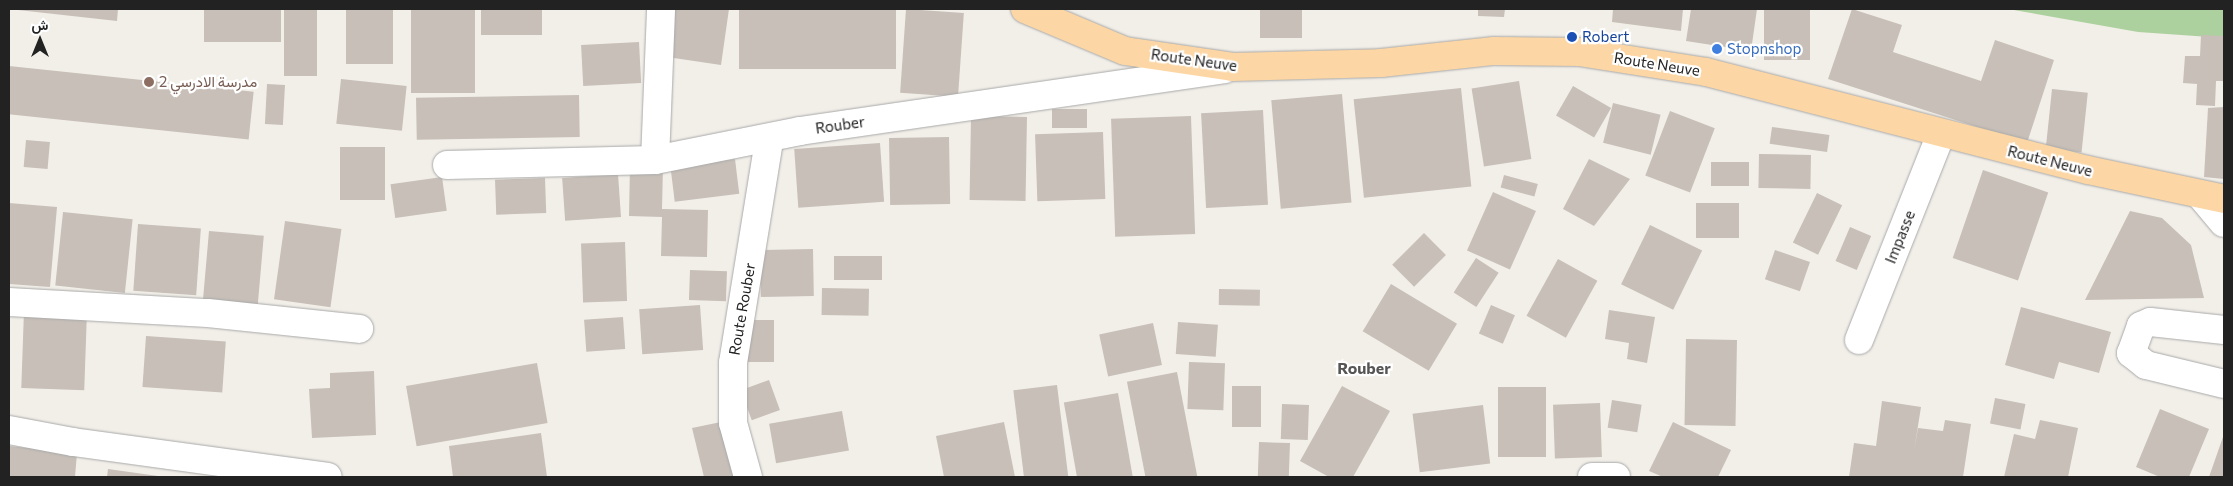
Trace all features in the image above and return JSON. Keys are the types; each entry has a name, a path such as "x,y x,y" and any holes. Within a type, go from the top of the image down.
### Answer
{"main road":[{"name":"Route Neuve","path":"1025,9 1125,51 1233,67 1381,63 1494,51 1579,52 1706,72 1941,134 2212,198"}],"street":[{"path":"655,160 660,9"},
{"name":"Rouber","path":"447,165 655,160 770,140 800,131 1233,67"},
{"name":"Impasse","path":"1860,340 1941,134"},
{"name":"Route Rouber","path":"748,477 733,423 733,363 770,140"},
{"path":"2212,198 2224,223"},
{"path":"9,302 208,313 358,329"},
{"path":"2224,330 2150,322 2141,326 2131,353 2146,365 2224,384"},
{"path":"9,430 73,442 328,477"},
{"path":"1592,477 1616,477"}],"green space":[{"path":"2008,9 2224,9 2224,38 2138,32"}],"building":[{"path":"9,9 118,9 117,21"},
{"path":"204,9 281,9 281,42 204,42"},
{"path":"284,9 317,9 317,76 284,76"},
{"path":"346,9 393,9 393,64 346,64"},
{"path":"411,9 475,9 475,93 411,93"},
{"path":"481,9 542,9 542,35 481,35"},
{"path":"675,9 729,9 721,65 667,57"},
{"path":"739,9 896,9 896,69 739,69"},
{"path":"906,9 964,13 958,97 900,93"},
{"path":"1260,9 1302,9 1302,38 1260,38"},
{"path":"1478,9 1505,9 1504,17 1478,16"},
{"path":"1613,9 1683,9 1681,31 1612,22"},
{"path":"1691,9 1757,9 1751,51 1686,41"},
{"path":"1764,9 1810,9 1810,60 1764,60"},
{"path":"1852,9 1902,25 1893,52 1981,81 1995,40 2054,60 2027,143 1828,79"},
{"path":"2201,35 2224,36 2224,81 2216,81 2215,106 2196,105 2197,84 2183,83 2185,56 2200,56"},
{"path":"639,42 641,83 583,86 581,45"},
{"path":"9,66 254,92 249,139 9,114"},
{"path":"341,79 407,86 402,131 336,124"},
{"path":"1519,81 1531,159 1484,167 1472,89"},
{"path":"267,84 285,85 283,125 265,124"},
{"path":"1573,86 1611,108 1594,137 1556,115"},
{"path":"1461,88 1471,186 1364,198 1354,99"},
{"path":"2052,89 2088,93 2082,152 2046,149"},
{"path":"1342,94 1351,203 1281,209 1271,100"},
{"path":"579,95 580,137 417,140 416,98"},
{"path":"1613,103 1661,115 1651,155 1603,143"},
{"path":"2224,107 2224,179 2204,177 2208,108"},
{"path":"1052,109 1087,109 1087,128 1052,128"},
{"path":"1263,110 1268,205 1206,208 1201,113"},
{"path":"1670,111 1715,128 1690,193 1645,175"},
{"path":"971,116 1027,117 1026,201 970,200"},
{"path":"1191,116 1195,234 1115,237 1111,119"},
{"path":"1772,127 1829,135 1827,152 1770,144"},
{"path":"1103,132 1105,199 1037,201 1035,134"},
{"path":"949,137 950,204 890,205 889,138"},
{"path":"26,140 50,142 48,169 24,167"},
{"path":"880,143 884,202 798,208 794,149"},
{"path":"340,147 385,147 385,200 340,200"},
{"path":"1759,154 1811,155 1810,189 1758,188"},
{"path":"735,159 739,194 675,202 670,167"},
{"path":"1589,159 1630,179 1594,226 1563,209"},
{"path":"1711,162 1749,162 1749,186 1711,186"},
{"path":"630,165 663,166 662,209 708,210 707,257 661,256 662,217 629,216"},
{"path":"1983,170 2048,192 2018,280 1953,258"},
{"path":"618,174 621,217 565,221 562,178"},
{"path":"1504,175 1538,184 1534,197 1501,188"},
{"path":"442,177 447,211 395,218 391,184"},
{"path":"545,178 546,213 496,215 495,180"},
{"path":"1493,192 1536,211 1510,270 1467,250"},
{"path":"1817,193 1842,205 1818,255 1793,242"},
{"path":"9,203 57,207 50,287 9,284"},
{"path":"1696,203 1739,203 1739,238 1696,238"},
{"path":"2130,211 2162,218 2191,245 2204,298 2085,300"},
{"path":"63,212 133,219 125,293 55,286"},
{"path":"285,221 341,229 330,307 274,299"},
{"path":"138,224 201,228 196,295 133,291"},
{"path":"1650,225 1702,250 1673,310 1621,284"},
{"path":"1850,227 1871,236 1857,270 1836,261"},
{"path":"209,231 264,236 258,307 203,302"},
{"path":"1424,233 1446,255 1414,287 1392,265"},
{"path":"625,242 627,301 583,302 581,244"},
{"path":"813,249 814,296 761,297 760,250"},
{"path":"1775,250 1810,262 1800,291 1765,279"},
{"path":"834,256 882,256 882,280 834,280"},
{"path":"1476,258 1499,273 1476,307 1454,292"},
{"path":"1558,259 1597,281 1566,338 1526,316"},
{"path":"690,270 727,271 726,301 689,300"},
{"path":"1391,284 1457,324 1429,371 1363,331"},
{"path":"822,288 869,289 869,316 822,315"},
{"path":"1219,289 1260,290 1260,306 1219,305"},
{"path":"700,305 703,350 642,354 639,309"},
{"path":"1491,305 1515,315 1503,344 1479,334"},
{"path":"2021,307 2111,332 2099,373 2059,362 2054,379 2005,365"},
{"path":"24,310 87,312 84,390 21,388"},
{"path":"1609,310 1655,317 1647,363 1627,359 1629,343 1605,339"},
{"path":"623,317 625,349 586,352 584,320"},
{"path":"743,320 774,320 774,362 743,362"},
{"path":"1178,322 1218,325 1216,357 1176,354"},
{"path":"1153,323 1162,365 1108,376 1099,334"},
{"path":"146,336 226,342 222,392 142,387"},
{"path":"1686,339 1737,340 1735,426 1684,425"},
{"path":"1189,362 1225,363 1223,410 1187,409"},
{"path":"537,363 548,423 417,446 406,386"},
{"path":"374,371 376,435 312,438 309,389 330,388 330,373"},
{"path":"1177,372 1197,477 1145,477 1127,382"},
{"path":"769,380 780,410 752,420 741,390"},
{"path":"1057,385 1068,477 1024,477 1013,390"},
{"path":"1232,386 1261,386 1261,427 1232,427"},
{"path":"1342,386 1390,411 1353,477 1329,477 1300,461"},
{"path":"1498,387 1546,387 1546,457 1498,457"},
{"path":"1118,393 1133,477 1077,477 1064,403"},
{"path":"1995,398 2025,404 2020,429 1990,424"},
{"path":"1612,400 1642,405 1637,432 1608,428"},
{"path":"1882,401 1921,407 1914,451 1918,428 1943,431 1945,420 1971,424 1963,477 1849,477 1854,443 1876,446"},
{"path":"1600,403 1602,457 1555,459 1553,405"},
{"path":"1282,404 1309,405 1308,440 1281,439"},
{"path":"1483,405 1490,464 1420,472 1413,414"},
{"path":"2160,409 2209,429 2189,477 2160,477 2136,467"},
{"path":"842,411 849,450 776,463 769,424"},
{"path":"2040,420 2078,428 2068,477 2004,477 2014,434 2035,439"},
{"path":"721,422 734,477 704,477 692,428"},
{"path":"1004,422 1015,477 944,477 936,436"},
{"path":"1673,422 1731,450 1718,477 1663,477 1649,471"},
{"path":"541,433 547,477 453,477 449,446"},
{"path":"2224,434 2224,477 2209,477"},
{"path":"1259,442 1290,443 1289,477 1258,477"},
{"path":"9,446 77,453 75,477 9,477"},
{"path":"108,469 158,476 158,477 107,477"}],"place":[{"name":"Robert","path":"1572,37"},
{"name":"Stopnshop","path":"1717,49"},
{"name":"مدرسة الادرسي 2","path":"149,82"}],"district":[{"name":"Rouber","path":"1364,368"}]}
